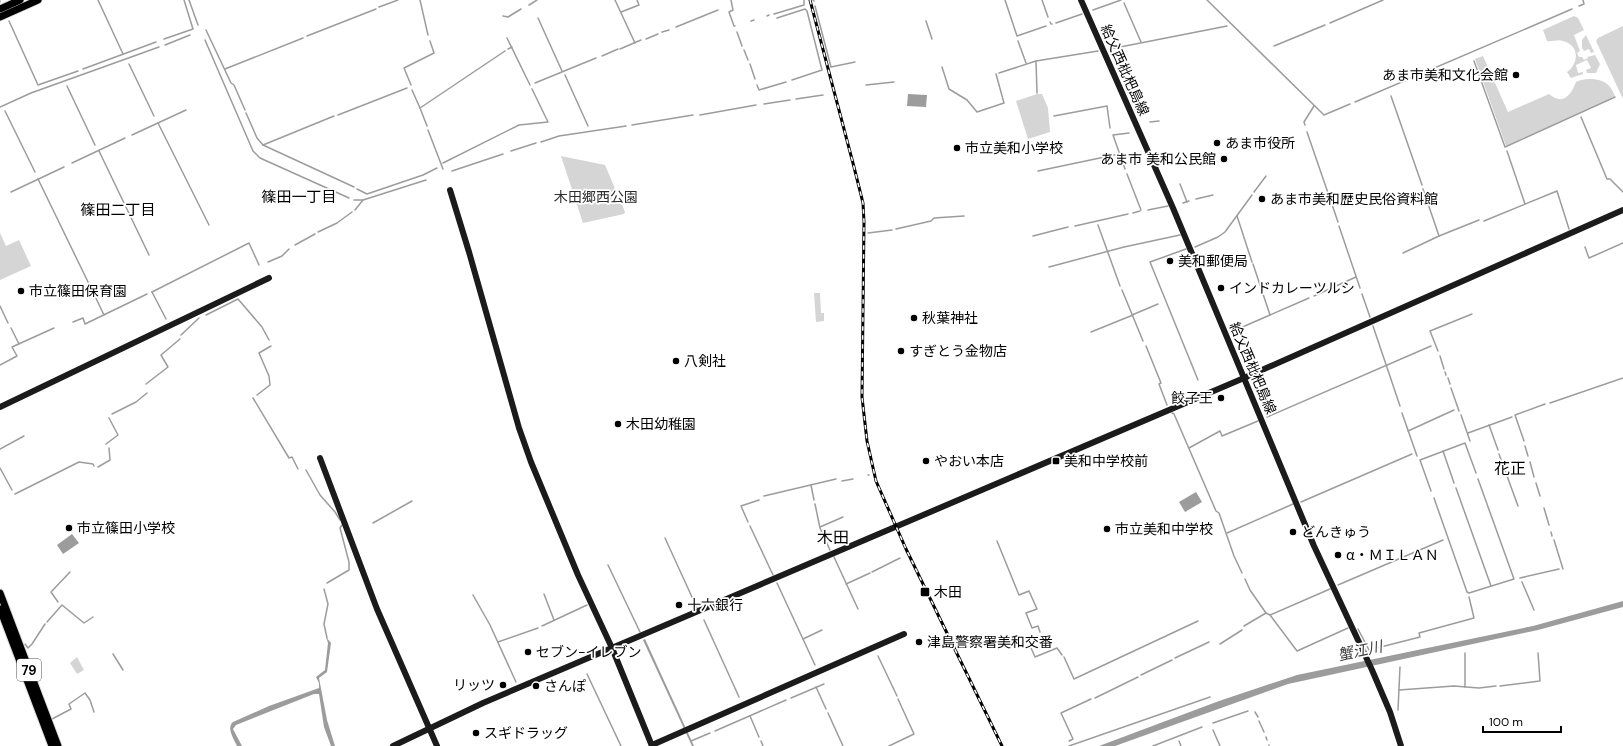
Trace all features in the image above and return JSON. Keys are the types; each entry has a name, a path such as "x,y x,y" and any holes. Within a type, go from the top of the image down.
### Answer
{"main road":[{"path":"0,9 20,0"},
{"path":"0,17 38,0"},
{"name":"79","path":"0,593 58,746"},
{"name":"79","path":"0,609 52,746"}],"street":[{"name":"給父西枇杷島線","path":"1081,0 1173,208 1314,546 1372,670 1390,712 1402,746"},
{"path":"450,190 521,435 578,574 612,648 652,746 904,634"},
{"path":"394,746 483,703 1244,378 1623,210"},
{"path":"0,407 269,278"},
{"path":"320,458 379,615 438,746"}],"green space":[{"path":"1574,16 1578,18 1584,30 1574,35 1580,51 1577,53 1579,57 1582,57 1584,60 1588,58 1587,57 1595,55 1600,64 1596,73 1587,73 1586,70 1591,68 1587,60 1576,65 1578,73 1583,72 1583,74 1571,78 1567,72 1574,64 1576,55 1575,50 1569,43 1563,41 1547,41 1543,30"},
{"path":"1623,26 1623,99 1596,41 1598,38"},
{"path":"1586,35 1594,52 1591,53 1589,49 1584,51 1582,48 1582,40"},
{"path":"1483,56 1508,112 1549,94 1558,99 1562,99 1569,95 1576,82 1584,79 1599,80 1607,84 1615,96 1506,146 1475,59"},
{"path":"1037,94 1042,94 1048,108 1050,132 1028,139 1016,101"},
{"name":"木田郷西公園","path":"561,156 605,165 625,212 624,214 583,223"},
{"path":"0,233 6,246 19,240 31,266 0,280"},
{"path":"814,293 820,293 821,313 824,313 824,321 816,322"},
{"path":"77,657 84,670 77,674 70,663"}],"shaded area":[{"path":"908,94 927,95 926,107 907,106"},
{"path":"1196,492 1202,502 1185,512 1179,502"},
{"path":"72,534 79,543 63,554 57,545"},
{"path":"1623,601 1623,607 1538,630 1288,684 1115,746 1099,746 1219,701 1297,675 1533,626"},
{"path":"326,637 331,643 327,672 319,678 327,720 335,746 331,746 324,727 319,694 314,694 236,725 233,729 242,746 237,746 230,730 233,722 269,706 319,688 319,683 316,677 325,670 328,643"},
{"path":"645,639 694,746 692,746 643,640"}],"waterway":[{"path":"98,0 123,54"},
{"path":"164,39 193,29 184,0"},
{"path":"189,0 198,25"},
{"path":"379,7 398,0"},
{"path":"420,0 428,35"},
{"path":"529,5 537,0"},
{"path":"615,0 635,43"},
{"path":"621,12 639,5 637,0"},
{"path":"731,0 733,10 729,12 735,26"},
{"path":"774,14 804,5 804,0"},
{"path":"1005,0 1017,36 1046,26"},
{"path":"1042,0 1048,17"},
{"path":"1093,10 1121,0"},
{"path":"1207,0 1324,115 1350,104"},
{"path":"1330,23 1383,0"},
{"path":"1579,6 1584,4 1583,0"},
{"path":"1124,3 1141,42"},
{"path":"815,6 831,67 855,62"},
{"path":"307,36 376,9"},
{"path":"503,16 508,17 521,9"},
{"path":"777,18 805,9 807,11 822,70 792,80"},
{"path":"1355,102 1572,9"},
{"path":"676,27 718,10"},
{"path":"1056,23 1082,14"},
{"path":"538,18 562,71"},
{"path":"9,21 38,85 78,71"},
{"path":"926,21 932,39"},
{"path":"1274,46 1325,25"},
{"path":"1110,49 1227,26"},
{"path":"206,30 245,110"},
{"path":"662,32 669,30"},
{"path":"737,32 742,46"},
{"path":"646,39 658,34"},
{"path":"165,45 190,35"},
{"path":"225,69 303,38"},
{"path":"507,38 530,85"},
{"path":"205,40 253,151 260,158 349,198"},
{"path":"620,49 641,40"},
{"path":"411,85 404,68 434,53 430,41"},
{"path":"1018,41 1026,63"},
{"path":"83,69 156,42"},
{"path":"0,107 31,93 159,47"},
{"path":"508,49 512,47"},
{"path":"602,56 618,49"},
{"path":"744,50 748,60"},
{"path":"412,90 420,108 505,51"},
{"path":"999,73 1036,61 1098,51"},
{"path":"535,83 596,58"},
{"path":"1036,61 1037,93"},
{"path":"1474,61 1505,147 1615,97"},
{"path":"129,64 154,116"},
{"path":"750,64 755,79"},
{"path":"942,67 949,89 967,100 977,112 1004,103 996,74"},
{"path":"565,75 588,126"},
{"path":"757,85 759,90 786,82"},
{"path":"866,85 894,82"},
{"path":"67,86 95,145"},
{"path":"338,115 407,88"},
{"path":"443,163 519,125 548,122 532,89"},
{"path":"796,99 823,95"},
{"path":"1391,96 1422,185"},
{"path":"764,104 790,100"},
{"path":"700,115 756,105"},
{"path":"1054,116 1107,106 1110,128"},
{"path":"1305,125 1304,122 1314,106"},
{"path":"420,108 427,126"},
{"path":"132,135 186,110"},
{"path":"5,111 35,172"},
{"path":"246,113 257,138 263,145 334,116"},
{"path":"632,125 693,115"},
{"path":"1581,117 1607,179 1610,179 1623,192"},
{"path":"1150,122 1159,121"},
{"path":"158,123 209,225"},
{"path":"541,142 559,136 626,126"},
{"path":"428,130 443,169"},
{"path":"1307,132 1338,222"},
{"path":"1125,169 1113,135 1129,133"},
{"path":"72,163 125,138"},
{"path":"511,151 536,143"},
{"path":"263,145 354,187"},
{"path":"99,151 149,255"},
{"path":"1507,151 1525,204"},
{"path":"452,171 503,154"},
{"path":"1038,171 1119,154"},
{"path":"11,192 64,167"},
{"path":"357,189 367,194 423,175 437,168"},
{"path":"1127,174 1141,210"},
{"path":"1254,192 1266,176"},
{"path":"38,179 89,284"},
{"path":"354,200 363,200 426,180"},
{"path":"1180,184 1187,202"},
{"path":"1403,253 1439,236 1423,189"},
{"path":"1484,221 1557,191 1569,229"},
{"path":"1196,199 1213,195"},
{"path":"1195,247 1218,237 1225,232 1252,195"},
{"path":"355,210 363,200"},
{"path":"1183,203 1189,201"},
{"path":"1148,210 1168,206"},
{"path":"1133,213 1140,211"},
{"path":"318,232 337,223 352,212"},
{"path":"1075,226 1128,214"},
{"path":"896,229 931,221 934,218 964,216"},
{"path":"1237,216 1252,262"},
{"path":"1439,236 1479,220"},
{"path":"1098,225 1120,286"},
{"path":"1339,226 1360,288"},
{"path":"1033,236 1068,227"},
{"path":"868,233 892,230"},
{"path":"295,245 315,234"},
{"path":"1049,267 1124,247 1180,235"},
{"path":"152,292 249,243 259,265"},
{"path":"1585,247 1589,258 1623,243"},
{"path":"268,262 282,256 289,249"},
{"path":"1186,249 1150,262 1198,380"},
{"path":"1253,264 1270,315"},
{"path":"1314,296 1356,277"},
{"path":"92,290 104,315"},
{"path":"1122,290 1143,341"},
{"path":"152,292 166,319"},
{"path":"73,322 83,318 85,324 147,294"},
{"path":"1362,294 1370,317"},
{"path":"1231,332 1309,298"},
{"path":"206,315 238,299 262,327 269,340"},
{"path":"1132,315 1158,304"},
{"path":"0,306 8,323"},
{"path":"1438,351 1430,331 1472,314"},
{"path":"1091,332 1133,315"},
{"path":"181,335 199,318"},
{"path":"1373,326 1400,406"},
{"path":"11,328 19,344"},
{"path":"0,365 17,356 12,347 54,328"},
{"path":"146,384 168,367 161,355 180,339"},
{"path":"257,395 270,385 269,376 259,353 271,346"},
{"path":"1146,346 1161,383 1159,384 1167,405"},
{"path":"1267,417 1431,346"},
{"path":"1440,356 1444,369"},
{"path":"1448,378 1450,384"},
{"path":"1550,403 1623,378"},
{"path":"1451,388 1459,411"},
{"path":"112,414 136,402 147,393"},
{"path":"253,398 289,458 292,457 298,469"},
{"path":"1524,441 1515,415 1545,404"},
{"path":"1408,431 1454,410"},
{"path":"1172,413 1174,414 1216,511 1219,513 1234,556 1242,573"},
{"path":"1402,413 1417,456"},
{"path":"1461,415 1470,441"},
{"path":"1468,433 1512,417"},
{"path":"106,444 118,435 109,418"},
{"path":"1189,448 1220,431 1222,436 1258,421"},
{"path":"1489,425 1498,450"},
{"path":"0,449 24,436"},
{"path":"1431,491 1420,460 1465,443 1476,473"},
{"path":"1525,446 1528,456"},
{"path":"98,467 110,460 109,448"},
{"path":"1443,451 1454,483"},
{"path":"1301,502 1412,454"},
{"path":"1499,454 1518,506"},
{"path":"15,494 79,462 93,464 94,466"},
{"path":"1530,462 1534,477"},
{"path":"0,468 12,490"},
{"path":"306,470 320,495 340,520"},
{"path":"764,496 836,479"},
{"path":"842,481 853,479"},
{"path":"1434,498 1467,592 1469,593 1514,579 1478,479"},
{"path":"1536,483 1540,496"},
{"path":"811,485 814,500"},
{"path":"1456,488 1491,586"},
{"path":"748,522 741,506 759,500"},
{"path":"373,523 412,501"},
{"path":"815,504 820,528 830,550"},
{"path":"1227,533 1293,504"},
{"path":"1544,508 1549,525"},
{"path":"820,527 843,517"},
{"path":"327,583 349,570 349,562 340,528 342,525"},
{"path":"750,526 773,575"},
{"path":"1551,532 1552,536"},
{"path":"665,538 697,608"},
{"path":"1338,585 1443,540"},
{"path":"1554,540 1563,569"},
{"path":"997,541 1019,595 1029,591 1037,609 1026,613 1032,628 1038,626 1040,632"},
{"path":"834,557 858,609"},
{"path":"872,572 900,558"},
{"path":"608,565 640,632"},
{"path":"1520,578 1559,569"},
{"path":"58,602 51,592 70,572"},
{"path":"846,584 870,573"},
{"path":"1245,579 1250,590 1266,613"},
{"path":"1522,582 1534,610"},
{"path":"777,583 815,665"},
{"path":"324,589 328,604 324,624 327,638"},
{"path":"1244,626 1266,613 1270,615 1330,589"},
{"path":"544,594 554,620"},
{"path":"473,595 490,625 516,682"},
{"name":"蟹江川","path":"1358,629 1369,650 1420,637 1419,633 1474,618 1469,597"},
{"path":"47,622 62,605 84,623 93,617"},
{"path":"542,626 587,605"},
{"path":"1270,615 1297,651 1348,628"},
{"path":"704,620 739,697"},
{"path":"1064,657 1074,679 1198,621"},
{"path":"25,644 28,648 45,624"},
{"path":"498,642 538,628"},
{"path":"803,639 822,630"},
{"path":"1220,644 1242,630"},
{"path":"1028,641 1035,657 1057,648 1062,655"},
{"path":"1175,658 1209,642"},
{"path":"1465,653 1465,687"},
{"path":"1500,686 1540,681 1538,653"},
{"path":"113,654 123,670"},
{"path":"878,656 897,696"},
{"path":"1141,675 1172,660"},
{"path":"1398,710 1400,667"},
{"path":"587,674 621,746"},
{"path":"1095,698 1138,677"},
{"path":"791,698 824,684"},
{"path":"1399,690 1454,686 1479,688 1496,686"},
{"path":"816,687 826,709"},
{"path":"52,719 71,709 69,704 85,693 90,700 94,712"},
{"path":"1069,746 1210,697"},
{"path":"889,746 914,734 898,699"},
{"path":"1069,741 1073,739 1061,713 1091,699"},
{"path":"715,731 786,700"},
{"path":"1213,723 1248,711"},
{"path":"1255,712 1258,717"},
{"path":"828,713 843,746"},
{"path":"750,716 759,737"},
{"path":"1259,721 1264,732"},
{"path":"1153,746 1202,727"},
{"path":"1213,730 1220,746"},
{"path":"691,741 710,733"},
{"path":"761,741 763,746"},
{"path":"1179,741 1181,746"}],"railway":[{"path":"810,0 863,203 862,397 867,441 876,481 906,549 1002,746"}],"place":[{"name":"あま市美和文化会館","path":"1516,75"},
{"name":"あま市役所","path":"1217,143"},
{"name":"市立美和小学校","path":"957,148"},
{"name":"あま市 美和公民館","path":"1224,159"},
{"name":"あま市美和歴史民俗資料館","path":"1262,199"},
{"name":"美和郵便局","path":"1170,261"},
{"name":"インドカレーツルシ","path":"1221,288"},
{"name":"市立篠田保育園","path":"21,291"},
{"name":"秋葉神社","path":"914,318"},
{"name":"すぎとう金物店","path":"901,351"},
{"name":"八剣社","path":"676,361"},
{"name":"餃子王","path":"1221,398"},
{"name":"木田幼稚園","path":"618,424"},
{"name":"やおい本店","path":"926,461"},
{"name":"美和中学校前","path":"1056,461"},
{"name":"市立篠田小学校","path":"69,528"},
{"name":"市立美和中学校","path":"1107,529"},
{"name":"どんきゅう","path":"1293,532"},
{"name":"α・ＭＩＬＡＮ","path":"1338,555"},
{"name":"木田","path":"925,592"},
{"name":"十六銀行","path":"679,605"},
{"name":"津島警察署美和交番","path":"919,642"},
{"name":"セブン-イレブン","path":"528,652"},
{"name":"リッツ","path":"503,685"},
{"name":"さんぽ","path":"536,686"},
{"name":"スギドラッグ","path":"476,733"}],"district":[{"name":"篠田一丁目","path":"299,197"},
{"name":"篠田二丁目","path":"118,210"},
{"name":"花正","path":"1510,468"},
{"name":"木田","path":"833,537"}]}
